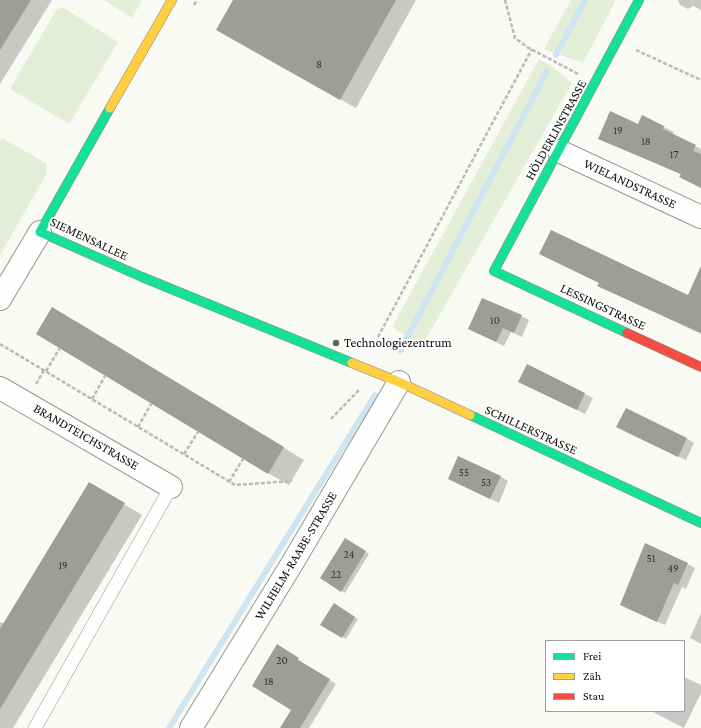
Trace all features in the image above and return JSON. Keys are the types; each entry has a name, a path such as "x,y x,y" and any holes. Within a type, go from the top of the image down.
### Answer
{"street":[{"name":"SIEMENSALLEE","path":"172,0 40,232 135,274 349,363"},
{"name":"HÖLDERLINSTRASSE","path":"494,270 639,0"},
{"name":"WIELANDSTRASSE","path":"559,151 701,217"},
{"path":"0,299 40,232"},
{"name":"LESSINGSTRASSE","path":"494,270 701,368"},
{"name":"SCHILLERSTRASSE","path":"349,363 399,382 701,523"},
{"name":"WILHELM-RAABE-STRASSE","path":"192,728 293,562 399,382"},
{"name":"BRANDTEICHSTRASSE","path":"0,388 171,487"}],"lane":[{"path":"35,728 171,487"}],"path":[{"path":"193,6 197,0"},
{"path":"505,0 515,38 570,70"},
{"path":"617,42 701,80"},
{"path":"378,337 532,49"},
{"path":"0,344 235,485 292,481"},
{"path":"46,371 60,348"},
{"path":"92,399 105,376"},
{"path":"331,419 363,385"},
{"path":"138,427 151,404"},
{"path":"184,454 198,432"},
{"path":"229,482 243,459"}],"green space":[{"path":"104,0 142,0 132,18"},
{"path":"571,0 616,0 583,63 544,49"},
{"path":"62,7 118,42 69,124 10,89 56,10"},
{"path":"539,59 553,67 572,83 422,346 392,327"},
{"path":"2,138 46,163 47,173 0,255 0,141"}],"building":[{"path":"0,0 31,0 0,50"},
{"path":"233,0 396,0 340,100 216,30"},
{"path":"610,111 638,124 642,115 664,126 663,129 696,145 693,151 701,154 701,188 679,177 681,174 598,139"},
{"path":"551,230 688,295 701,266 701,333 597,286 599,283 539,254"},
{"path":"482,298 522,315 514,333 503,328 496,342 468,329"},
{"path":"52,307 284,447 268,474 36,334"},
{"path":"527,364 585,393 577,410 518,382"},
{"path":"626,408 687,438 678,457 616,427"},
{"path":"458,456 501,476 490,499 448,479"},
{"path":"89,482 125,503 0,709 0,629"},
{"path":"345,538 366,551 341,592 320,578"},
{"path":"645,543 688,563 678,585 674,583 657,622 620,605"},
{"path":"334,603 355,617 342,638 320,625"},
{"path":"277,644 299,658 298,660 330,679 300,728 280,728 291,710 252,686"}],"waterway":[{"path":"556,55 585,0"},
{"path":"400,351 547,71"},
{"path":"169,728 375,395"}],"traffic: fast":[{"path":"627,333 494,271 639,0"},
{"path":"110,108 40,232 142,277 352,363"},
{"path":"470,415 701,523"}],"traffic: slow":[{"path":"110,108 172,0"},
{"path":"352,363 399,382 470,415"}],"traffic: jam":[{"path":"627,333 701,367"}],"place":[{"name":"Technologiezentrum","path":"336,343"}]}
